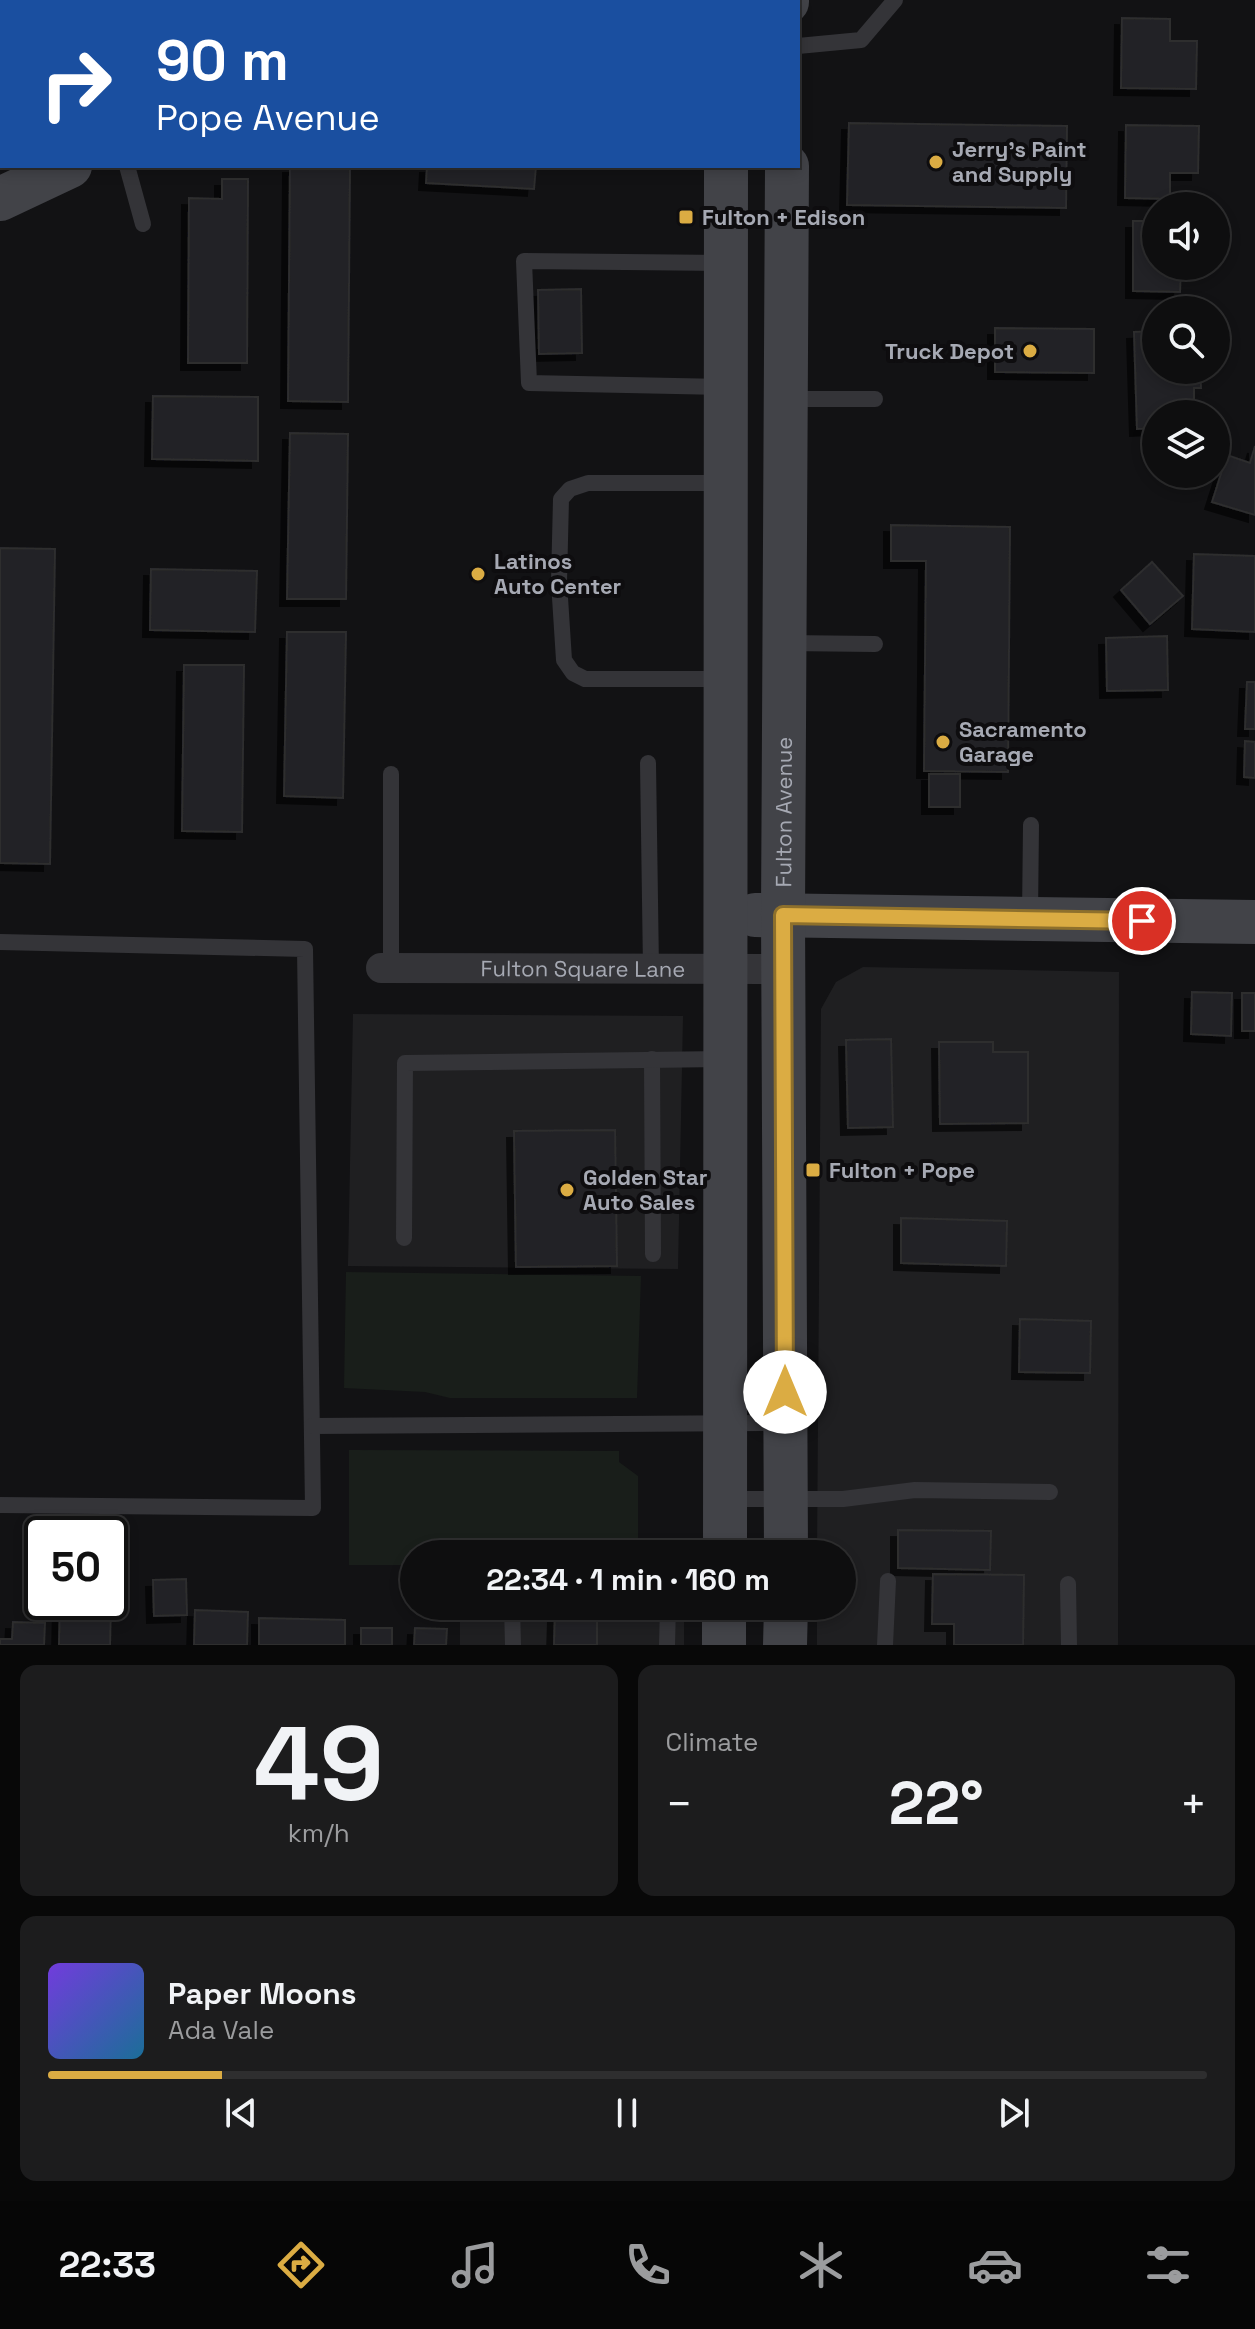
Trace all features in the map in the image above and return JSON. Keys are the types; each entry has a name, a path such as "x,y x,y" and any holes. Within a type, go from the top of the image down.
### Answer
{"main road":[{"path":"0,199 66,168"},
{"path":"725,1540 726,168"},
{"name":"Fulton Avenue","path":"786,1540 783,915 787,168"},
{"path":"725,914 1255,922"},
{"path":"724,1620 724,1645"},
{"path":"785,1645 786,1620"}],"street":[{"name":"Fulton Square Lane","path":"386,968 783,969"}],"lane":[{"path":"800,46 861,40 895,0"},
{"path":"128,168 143,224"},
{"path":"726,263 524,261 529,383 726,387"},
{"path":"786,399 875,399"},
{"path":"726,483 588,483 570,489 561,499 559,582 564,660 573,673 585,679 726,679"},
{"path":"785,643 875,644"},
{"path":"648,763 651,969"},
{"path":"386,968 391,774"},
{"path":"1030,919 1031,825"},
{"path":"0,942 305,949 313,1508 0,1505"},
{"path":"652,1059 653,1254"},
{"path":"404,1238 405,1063 725,1059"},
{"path":"312,1426 785,1423"},
{"path":"725,1499 843,1499 915,1490 1050,1492"},
{"path":"885,1645 888,1581"},
{"path":"1068,1584 1069,1645"},
{"path":"512,1620 513,1645"},
{"path":"667,1645 668,1620"}],"shaded area":[{"path":"863,967 1119,972 1118,1645 817,1645 817,1620 856,1620 856,1540 817,1540 821,1009 836,982"},
{"path":"353,1014 683,1016 678,1269 348,1266"},
{"path":"346,1272 641,1276 637,1398 450,1398 425,1392 344,1388"},
{"path":"349,1450 619,1451 619,1462 638,1476 638,1540 400,1540 400,1565 349,1565"},
{"path":"460,1620 684,1620 684,1645 460,1645"}],"building":[{"path":"1122,18 1170,19 1170,41 1197,41 1196,89 1121,88"},
{"path":"849,123 1067,126 1066,208 847,205"},
{"path":"1126,125 1199,126 1198,173 1170,173 1170,192 1142,192 1142,198 1125,198"},
{"path":"290,168 350,168 348,402 288,401"},
{"path":"427,168 536,168 534,189 426,183"},
{"path":"222,179 248,179 247,363 188,363 189,198 222,199"},
{"path":"1133,221 1142,221 1142,280 1180,280 1180,292 1133,291"},
{"path":"581,289 582,353 539,354 538,290"},
{"path":"995,328 1094,329 1094,373 995,372"},
{"path":"1134,332 1142,332 1142,384 1201,384 1201,388 1194,388 1194,400 1142,400 1142,429 1137,429"},
{"path":"153,396 258,397 258,461 152,459"},
{"path":"290,433 348,434 346,599 287,599"},
{"path":"1255,446 1255,515 1212,502 1216,488 1230,488 1230,456 1250,463"},
{"path":"891,525 1010,527 1008,772 924,771 926,561 891,561"},
{"path":"0,548 55,549 50,864 0,863"},
{"path":"1194,554 1255,556 1255,632 1192,629"},
{"path":"1152,562 1183,596 1150,624 1121,590"},
{"path":"151,569 257,571 255,632 150,630"},
{"path":"287,632 346,632 343,798 284,796"},
{"path":"1167,636 1168,690 1107,691 1106,638"},
{"path":"184,665 244,665 242,832 182,831"},
{"path":"1247,682 1255,682 1255,729 1245,729"},
{"path":"1245,741 1255,742 1255,778 1244,777"},
{"path":"929,774 960,774 960,807 929,807"},
{"path":"1192,992 1232,993 1231,1036 1191,1034"},
{"path":"1242,993 1255,993 1255,1031 1242,1031"},
{"path":"891,1039 893,1127 848,1128 846,1040"},
{"path":"939,1042 993,1042 993,1052 1028,1052 1028,1123 940,1124"},
{"path":"615,1130 617,1266 516,1267 514,1131"},
{"path":"901,1218 1007,1221 1006,1266 901,1263"},
{"path":"1020,1319 1091,1321 1090,1373 1019,1372"},
{"path":"898,1530 991,1531 990,1570 898,1568"},
{"path":"933,1574 1024,1575 1023,1645 954,1645 954,1624 932,1624"},
{"path":"186,1579 187,1615 154,1616 153,1580"},
{"path":"195,1610 248,1612 247,1645 194,1645"},
{"path":"259,1618 345,1620 345,1645 259,1645"},
{"path":"60,1620 111,1620 110,1645 59,1645"},
{"path":"555,1620 597,1620 597,1645 554,1645"},
{"path":"13,1622 45,1623 44,1645 0,1645 0,1639 12,1639"},
{"path":"361,1628 392,1628 392,1645 361,1645"},
{"path":"415,1628 447,1629 446,1645 414,1645"}],"place":[{"name":"Jerry's Paint and Supply","path":"936,162"},
{"name":"Fulton + Edison","path":"686,217"},
{"name":"Truck Depot","path":"1030,351"},
{"name":"Latinos Auto Center","path":"478,574"},
{"name":"Sacramento Garage","path":"943,742"},
{"name":"Fulton + Pope","path":"813,1170"},
{"name":"Golden Star Auto Sales","path":"567,1190"}],"route":[{"path":"785,1392 783,915 1142,921"}]}
